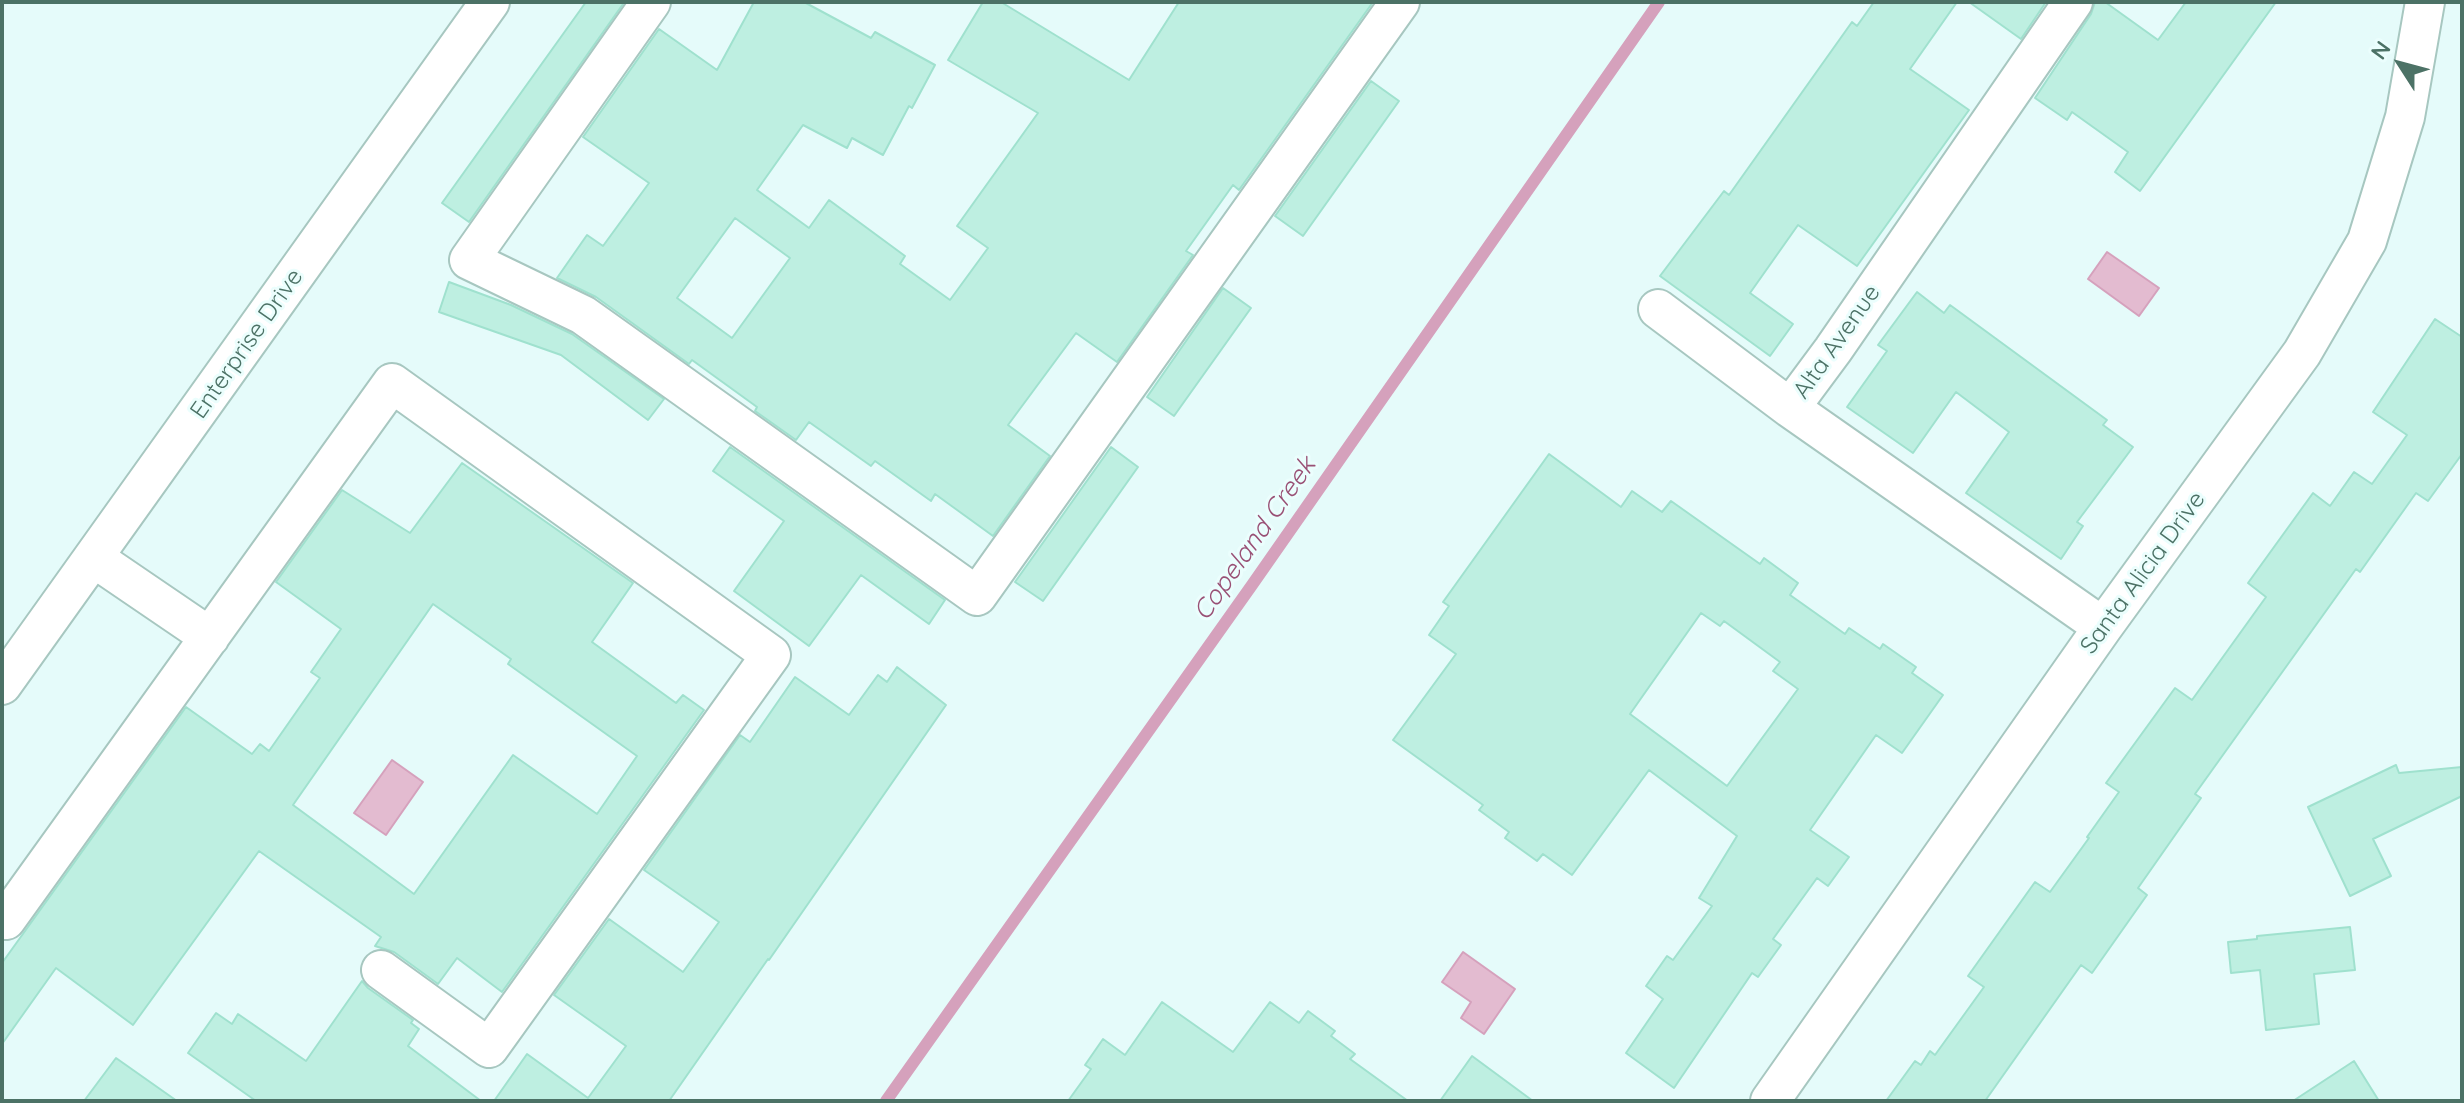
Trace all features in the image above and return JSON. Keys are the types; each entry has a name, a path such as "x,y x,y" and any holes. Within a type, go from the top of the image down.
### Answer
{"street":[{"name":"Enterprise Drive","path":"2,685 490,2"},
{"path":"651,2 469,260 583,315 977,596 1400,2"},
{"name":"Alta Avenue","path":"2073,2 1790,408 2103,627"},
{"name":"Santa Alicia Drive","path":"1770,1101 2103,627 2302,353 2367,241 2405,117 2425,2"},
{"path":"1658,309 1790,408"},
{"path":"6,920 392,383 771,655 489,1048 381,970"},
{"path":"94,558 210,637"}],"shaded area":[{"path":"2107,252 2159,288 2139,316 2088,279"},
{"path":"392,760 423,782 386,835 354,813"},
{"path":"1463,952 1515,989 1484,1034 1461,1018 1471,1002 1442,982"}],"building":[{"path":"586,2 623,4 469,222 442,203"},
{"path":"754,2 804,2 871,38 875,32 935,65 883,155 852,138 847,148 803,125 757,190 809,228 829,200 905,256 900,264 950,300 988,248 957,226 1038,113 948,60 983,2 1001,2 1129,80 1179,2 1373,2 1239,190 1233,185 1186,251 1193,255 1117,362 1076,333 1008,425 1050,456 993,536 935,494 931,501 875,461 871,466 809,422 796,440 692,360 689,364 596,297 557,278 587,235 603,246 649,183 583,137 659,29 717,70","holes":["735,218 790,258 732,338 677,298"]},
{"path":"1874,2 1957,2 1910,69 1969,110 1857,266 1798,225 1750,293 1793,324 1770,356 1660,276 1724,191 1729,195 1852,22 1857,26"},
{"path":"1969,2 2046,2 2021,39"},
{"path":"2095,2 2105,2 2158,40 2186,2 2276,2 2140,191 2115,172 2128,152 2072,112 2067,120 2035,98 2091,14"},
{"path":"1371,81 1399,101 1303,236 1275,216"},
{"path":"449,282 511,305 572,334 664,399 648,420 561,355 439,312"},
{"path":"1223,288 1251,308 1174,416 1147,397"},
{"path":"1917,292 1944,313 1950,305 2107,420 2103,425 2133,447 2077,522 2083,526 2061,559 1966,493 2009,432 1956,392 1913,453 1847,407 1887,351 1878,345"},
{"path":"2435,319 2462,337 2462,454 2428,501 2416,493 2360,572 2356,569 2195,794 2201,798 2138,888 2147,895 2092,973 2081,965 1985,1101 1886,1101 1915,1061 1921,1065 1930,1051 1935,1055 1984,987 1968,976 2035,882 2050,892 2089,838 2119,792 2106,783 2175,688 2192,700 2266,597 2248,583 2313,493 2330,506 2354,472 2372,484 2407,435 2373,412"},
{"path":"730,447 945,600 929,624 861,575 809,646 734,591 784,521 713,471"},
{"path":"1111,447 1138,467 1043,601 1015,582"},
{"path":"1549,454 1621,507 1632,491 1662,512 1671,501 1760,564 1764,558 1798,583 1790,595 1845,634 1849,628 1880,649 1883,644 1916,667 1912,673 1943,695 1902,753 1876,735 1810,830 1849,857 1828,886 1817,878 1773,939 1781,945 1758,977 1752,973 1674,1088 1626,1053 1663,999 1646,986 1667,956 1673,960 1712,906 1699,898 1737,836 1649,770 1572,875 1543,854 1537,861 1505,838 1509,832 1479,810 1483,805 1393,740 1456,654 1429,635 1449,606 1443,602","holes":["1701,613 1720,626 1724,621 1780,662 1773,671 1798,689 1727,786 1630,714"]},
{"path":"462,463 633,583 592,642 676,703 683,695 704,710 502,992 457,958 438,984 394,952 375,946 381,937 259,851 133,1025 56,968 2,1044 2,963 186,707 252,754 260,744 269,751 320,678 311,672 341,629 276,582 342,490 410,533","holes":["433,604 511,659 508,664 637,756 597,814 513,755 414,894 293,805"]},
{"path":"897,667 946,705 669,1101 494,1101 527,1054 588,1098 626,1046 554,995 609,919 683,972 719,922 644,870 740,735 750,742 795,677 849,715 878,675 887,682"},
{"path":"2396,765 2399,773 2462,767 2462,796 2373,839 2391,876 2350,896 2308,807"},
{"path":"2350,927 2355,970 2314,974 2319,1024 2266,1030 2260,970 2231,973 2228,942 2257,939 2257,936"},
{"path":"362,981 413,1020 411,1023 419,1029 408,1046 481,1101 256,1101 188,1053 216,1013 232,1024 238,1014 306,1061"},
{"path":"1162,1002 1233,1052 1270,1002 1299,1023 1308,1011 1335,1031 1331,1036 1355,1054 1350,1059 1408,1101 1068,1101 1091,1069 1085,1065 1103,1039 1125,1055"},
{"path":"1472,1056 1533,1101 1440,1101"},
{"path":"116,1058 177,1101 84,1101"},
{"path":"2354,1061 2379,1101 2293,1101"}],"waterway":[{"name":"Copeland Creek","path":"886,1101 1252,585 1659,2"}]}
